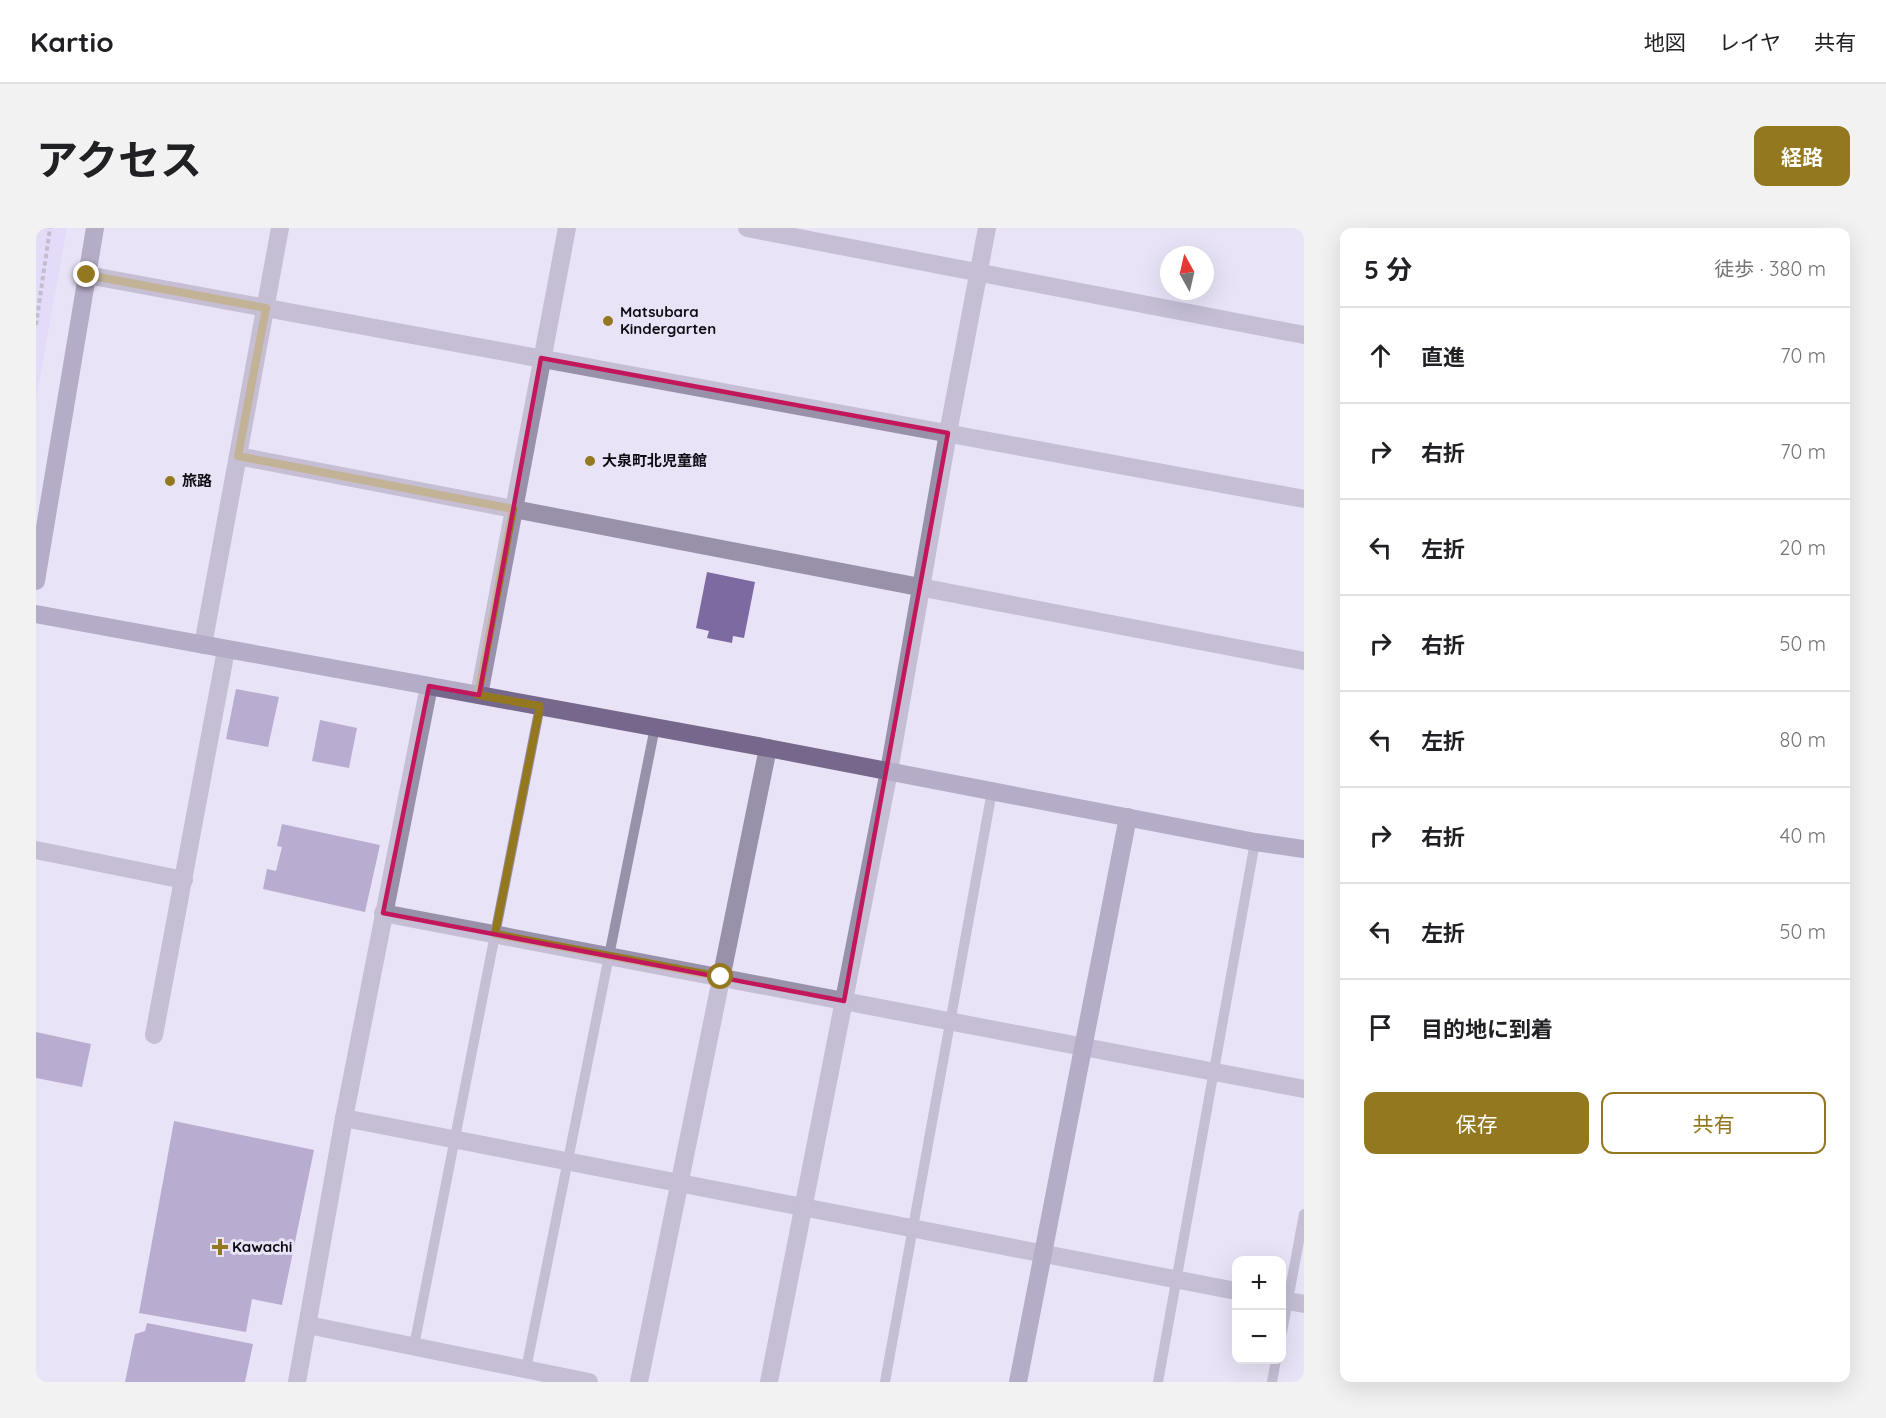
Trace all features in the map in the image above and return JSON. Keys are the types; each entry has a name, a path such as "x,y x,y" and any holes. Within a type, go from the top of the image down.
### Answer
{"street":[{"path":"36,580 95,228"},
{"path":"203,645 280,228"},
{"path":"478,695 567,228"},
{"path":"747,228 1304,335"},
{"path":"769,1382 889,771 948,433 987,228"},
{"path":"87,275 1304,499"},
{"path":"238,456 1304,661"},
{"path":"36,614 768,748 1255,842 1304,849"},
{"path":"154,1035 226,650"},
{"path":"297,1382 344,1118 429,686"},
{"path":"639,1382 768,748"},
{"path":"1018,1382 1128,817"},
{"path":"36,850 183,880"},
{"path":"383,913 1304,1089"},
{"path":"344,1118 1232,1290"},
{"path":"308,1325 590,1382"}],"lane":[{"path":"414,1346 540,706"},
{"path":"526,1369 655,727"},
{"path":"885,1382 992,791"},
{"path":"1158,1382 1255,842"},
{"path":"1286,1317 1291,1302 1304,1214"},
{"path":"1272,1382 1275,1364"}],"path":[{"path":"36,325 50,228"}],"highlighted area":[{"path":"541,358 948,433 844,1001 383,913 429,686 479,695"}],"shaded area":[{"path":"36,228 67,228 36,399"}],"building":[{"path":"707,572 755,582 744,638 733,636 732,643 707,638 709,631 696,628"},
{"path":"236,689 279,697 268,747 226,739"},
{"path":"320,720 357,728 349,768 312,761"},
{"path":"282,824 380,845 365,912 263,889 267,869 276,871 282,847 277,846"},
{"path":"36,1032 91,1044 82,1087 36,1078"},
{"path":"174,1121 314,1150 282,1305 252,1299 246,1332 139,1313"},
{"path":"147,1323 253,1344 245,1382 125,1382 135,1334 145,1331"}],"place":[{"name":"Matsubara Kindergarten","path":"608,321"},
{"name":"大泉町北児童館","path":"590,461"},
{"name":"旅路","path":"170,481"},
{"name":"Kawachi","path":"220,1247"}],"route":[{"path":"87,275 266,308 238,456 513,509 478,695 540,706 495,934 721,977"}]}
